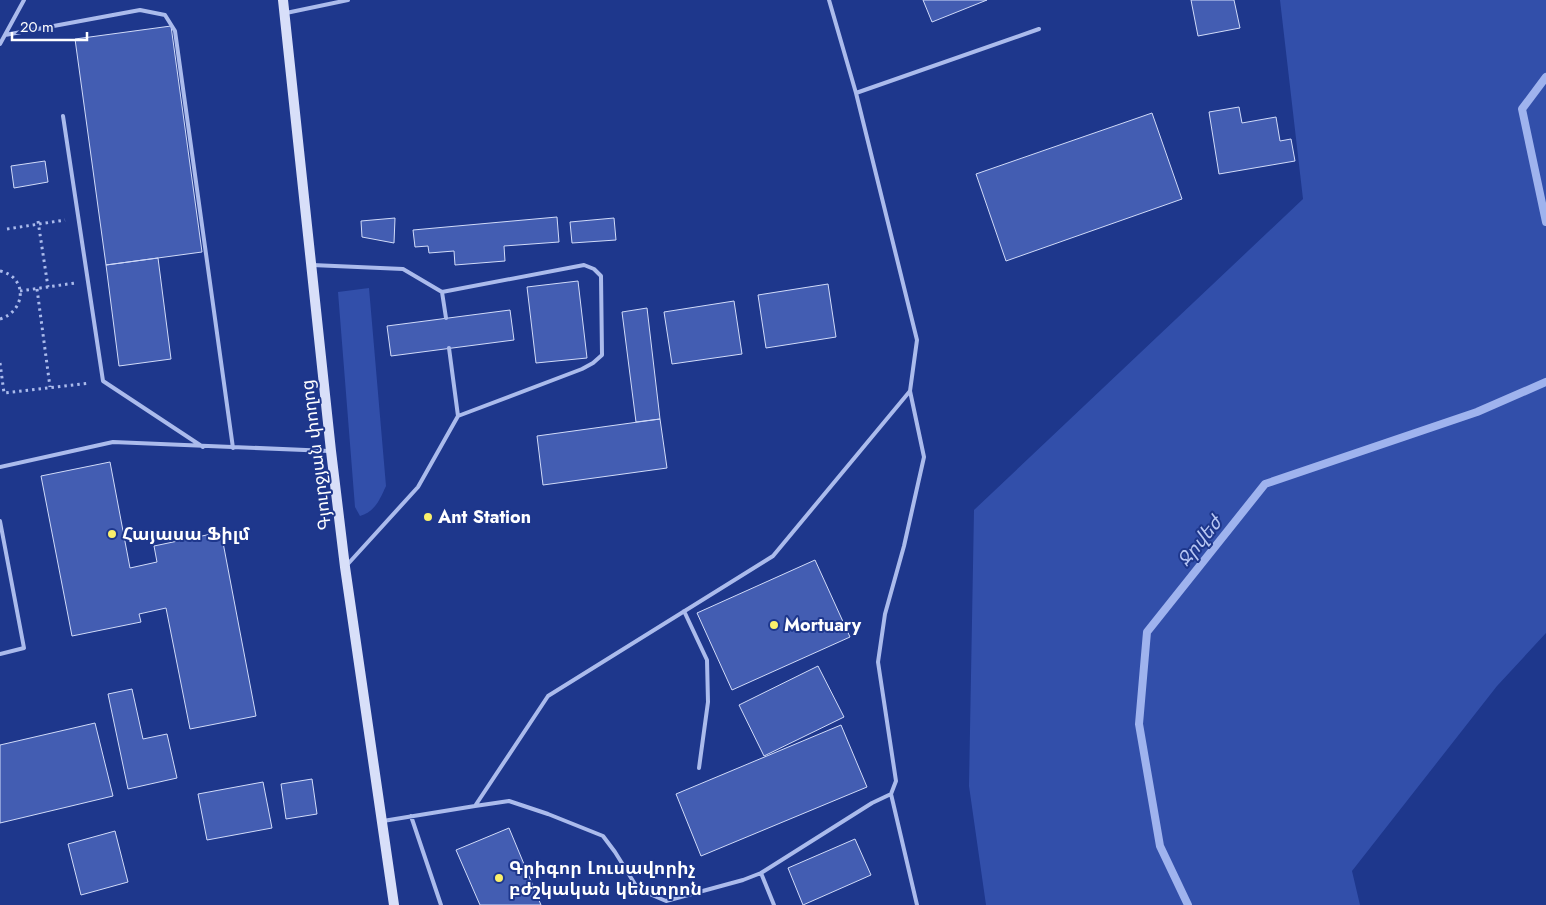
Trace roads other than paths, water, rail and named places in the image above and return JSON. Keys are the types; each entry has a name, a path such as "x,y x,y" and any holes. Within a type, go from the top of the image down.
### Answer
{"main road":[{"name":"Գյուրջյան փողոց","path":"283,0 331,452 394,905"}],"lane":[{"path":"0,44 24,0"},
{"path":"284,13 348,0"},
{"path":"829,0 856,93 917,340 910,391 924,457 904,546 885,614 878,662 896,781 891,794 917,905"},
{"path":"5,35 140,10 164,14 175,31 233,448"},
{"path":"856,93 1039,29"},
{"path":"63,116 103,381 203,446"},
{"path":"311,264 403,269 442,292 584,265 601,276 602,355 582,369 458,416"},
{"path":"442,292 446,318"},
{"path":"346,567 418,487 458,416 450,348"},
{"path":"475,806 548,696 772,556 910,391"},
{"path":"0,467 113,442 331,452"},
{"path":"0,521 24,648 0,654"},
{"path":"684,611 707,660 708,702 699,768"},
{"path":"383,821 509,801 603,836 638,889 666,901 743,880 761,873 872,803 891,794"},
{"path":"411,816 441,905"},
{"path":"761,873 774,905"}],"waterway":[{"name":"Ջրվեժ","path":"1546,77 1522,109 1546,222"},
{"name":"Ջրվեժ","path":"1188,905 1160,846 1139,724 1147,632 1265,484 1477,412 1546,382"}],"place":[{"name":"Ant Station","path":"428,517"},
{"name":"Հայասա Ֆիլմ","path":"112,534"},
{"name":"Mortuary","path":"774,625"},
{"name":"Գրիգոր Լուսավորիչ բժշկական կենտրոն","path":"499,878"}]}
